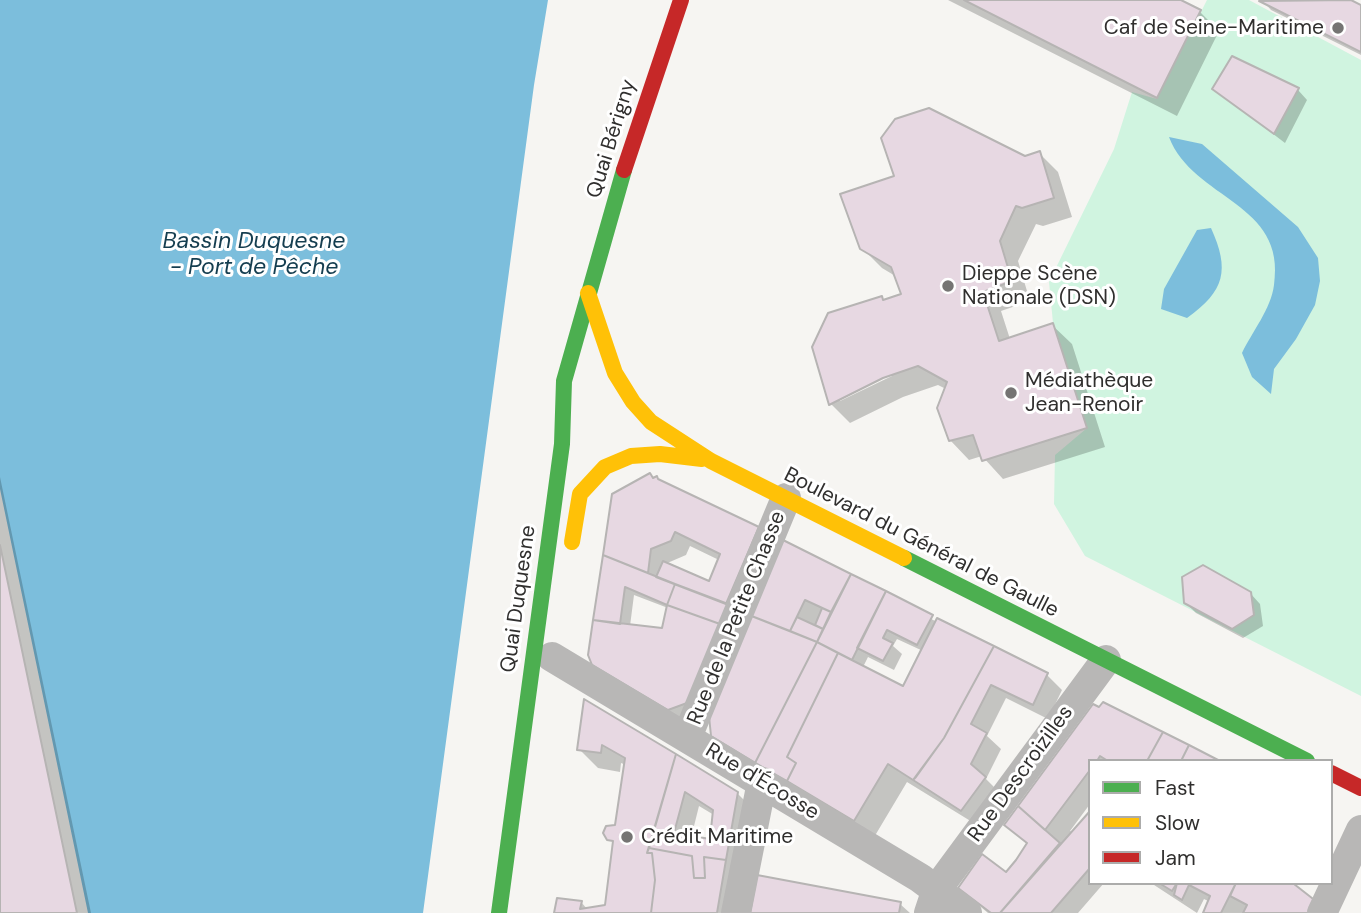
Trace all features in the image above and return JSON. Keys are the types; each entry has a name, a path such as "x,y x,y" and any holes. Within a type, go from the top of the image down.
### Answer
{"main road":[{"name":"Quai Bérigny","path":"588,293 638,126 681,0"},
{"name":"Quai Duquesne","path":"499,913 562,444 564,381 588,293"},
{"name":"Boulevard du Général de Gaulle","path":"588,293 607,357 643,414 669,434 711,461 1303,759"},
{"name":"Quai Duquesne","path":"568,562 580,494 605,467 631,456 660,454 711,461"},
{"path":"1333,774 1361,788"}],"street":[{"name":"Rue de la Petite Chasse","path":"687,737 786,498"},
{"name":"Rue d'Écosse","path":"552,657 762,782 933,901 967,913"},
{"name":"Rue Descroizilles","path":"933,901 1106,660"},
{"path":"736,913 762,782"},
{"path":"1322,913 1361,830"}],"green space":[{"path":"1207,0 1249,0 1361,60 1361,696 1085,556 1054,504 1055,455 1087,428 1053,323 1049,282 1114,149 1132,92 1157,99"}],"water":[{"name":"Bassin Duquesne - Port de Pêche","path":"0,0 548,0 534,85 423,913 88,913 0,489"},
{"path":"1169,137 1202,144 1298,227 1318,258 1320,281 1315,305 1296,339 1274,369 1271,394 1252,377 1242,353 1265,312 1274,285 1274,257 1266,236 1253,218 1197,175 1181,158"},
{"path":"1211,228 1221,256 1222,268 1216,289 1200,308 1187,318 1161,309 1164,289 1197,230"}],"building":[{"path":"964,0 1181,0 1201,10 1157,98"},
{"name":"Caf de Seine-Maritime","path":"1351,0 1361,5 1361,52 1259,1"},
{"path":"1232,56 1299,88 1274,134 1212,89"},
{"name":"Dieppe Scène Nationale (DSN)","path":"929,108 1025,156 1040,151 1054,198 1022,208 1016,206 1000,241 1012,281 983,292 999,341 1053,323 1087,428 982,461 973,435 949,441 937,408 947,382 918,366 883,378 829,405 812,347 828,313 882,296 883,300 901,294 891,267 860,249 840,194 894,176 881,138 895,119"},
{"path":"650,473 653,478 657,476 658,479 759,527 726,604 656,577 663,561 709,581 720,554 675,532 671,541 651,549 648,573 603,555 612,494"},
{"path":"779,538 851,574 831,612 805,600 790,631 749,615"},
{"path":"0,545 77,913 0,913"},
{"path":"603,555 675,584 667,605 625,587 620,624 593,620"},
{"path":"1203,565 1251,592 1254,615 1232,629 1184,603 1182,577"},
{"path":"851,574 886,591 852,660 817,642"},
{"path":"675,584 728,604 720,624 667,605"},
{"path":"886,591 933,615 917,645 887,630 883,638 893,643 883,661 857,648"},
{"path":"667,605 720,624 687,703 668,710 592,665 588,655 593,620 662,628"},
{"path":"822,608 831,612 823,629 815,625"},
{"path":"749,615 817,642 755,763 711,736 709,716"},
{"path":"797,617 823,629 817,642 790,631"},
{"path":"937,618 994,646 944,738 916,777 913,780 888,764 854,821 787,781 796,763 787,757 838,653 903,686"},
{"path":"817,642 838,653 787,757 796,763 787,781 755,763"},
{"path":"994,646 1048,673 1033,705 991,685 971,724 987,733 971,764 986,777 961,811 913,780 944,738"},
{"path":"584,699 676,754 647,853 652,853 655,880 651,913 554,913 557,898 582,901 580,909 605,905 613,841 607,840 603,833 606,826 615,825 625,758 602,745 601,753 577,750"},
{"path":"1103,702 1163,732 1148,759 1105,759 1100,756 1098,759 1088,759 1088,773 1045,830 1018,806 1093,704 1099,707"},
{"path":"1163,732 1189,745 1182,759 1148,759"},
{"path":"1189,745 1216,759 1182,759"},
{"path":"676,754 738,792 726,860 704,857 705,878 694,878 692,856 649,848","holes":["685,792 713,810 710,839 674,833"]},
{"path":"1018,806 1060,843 1000,913 991,913 958,888 982,854 1006,872 1016,860 1027,843 1004,825"},
{"path":"1088,813 1088,870 1051,913 1000,913"},
{"path":"649,848 692,856 694,878 705,878 704,857 726,860 717,913 651,913 655,880 652,853 647,853"},
{"path":"757,875 901,902 899,913 750,913"},
{"path":"1162,885 1176,885 1172,891"},
{"path":"1176,885 1189,885 1182,900 1174,895"},
{"path":"1189,885 1235,885 1221,913 1203,913 1210,896"},
{"path":"1235,885 1295,885 1317,902 1311,913 1243,913 1247,905 1230,896"}],"traffic: fast":[{"path":"499,913 562,444 564,381 624,170"},
{"path":"904,558 1303,759"}],"traffic: slow":[{"path":"588,293 615,373 633,402 651,422 711,461 904,558"},
{"path":"572,542 580,494 605,467 631,456 660,454 702,459"}],"traffic: jam":[{"path":"624,170 681,0"},
{"path":"1333,774 1361,788"}],"place":[{"name":"Caf de Seine-Maritime","path":"1338,28"},
{"name":"Dieppe Scène Nationale (DSN)","path":"948,286"},
{"name":"Médiathèque Jean-Renoir","path":"1011,393"},
{"name":"Crédit Maritime","path":"627,837"}]}
